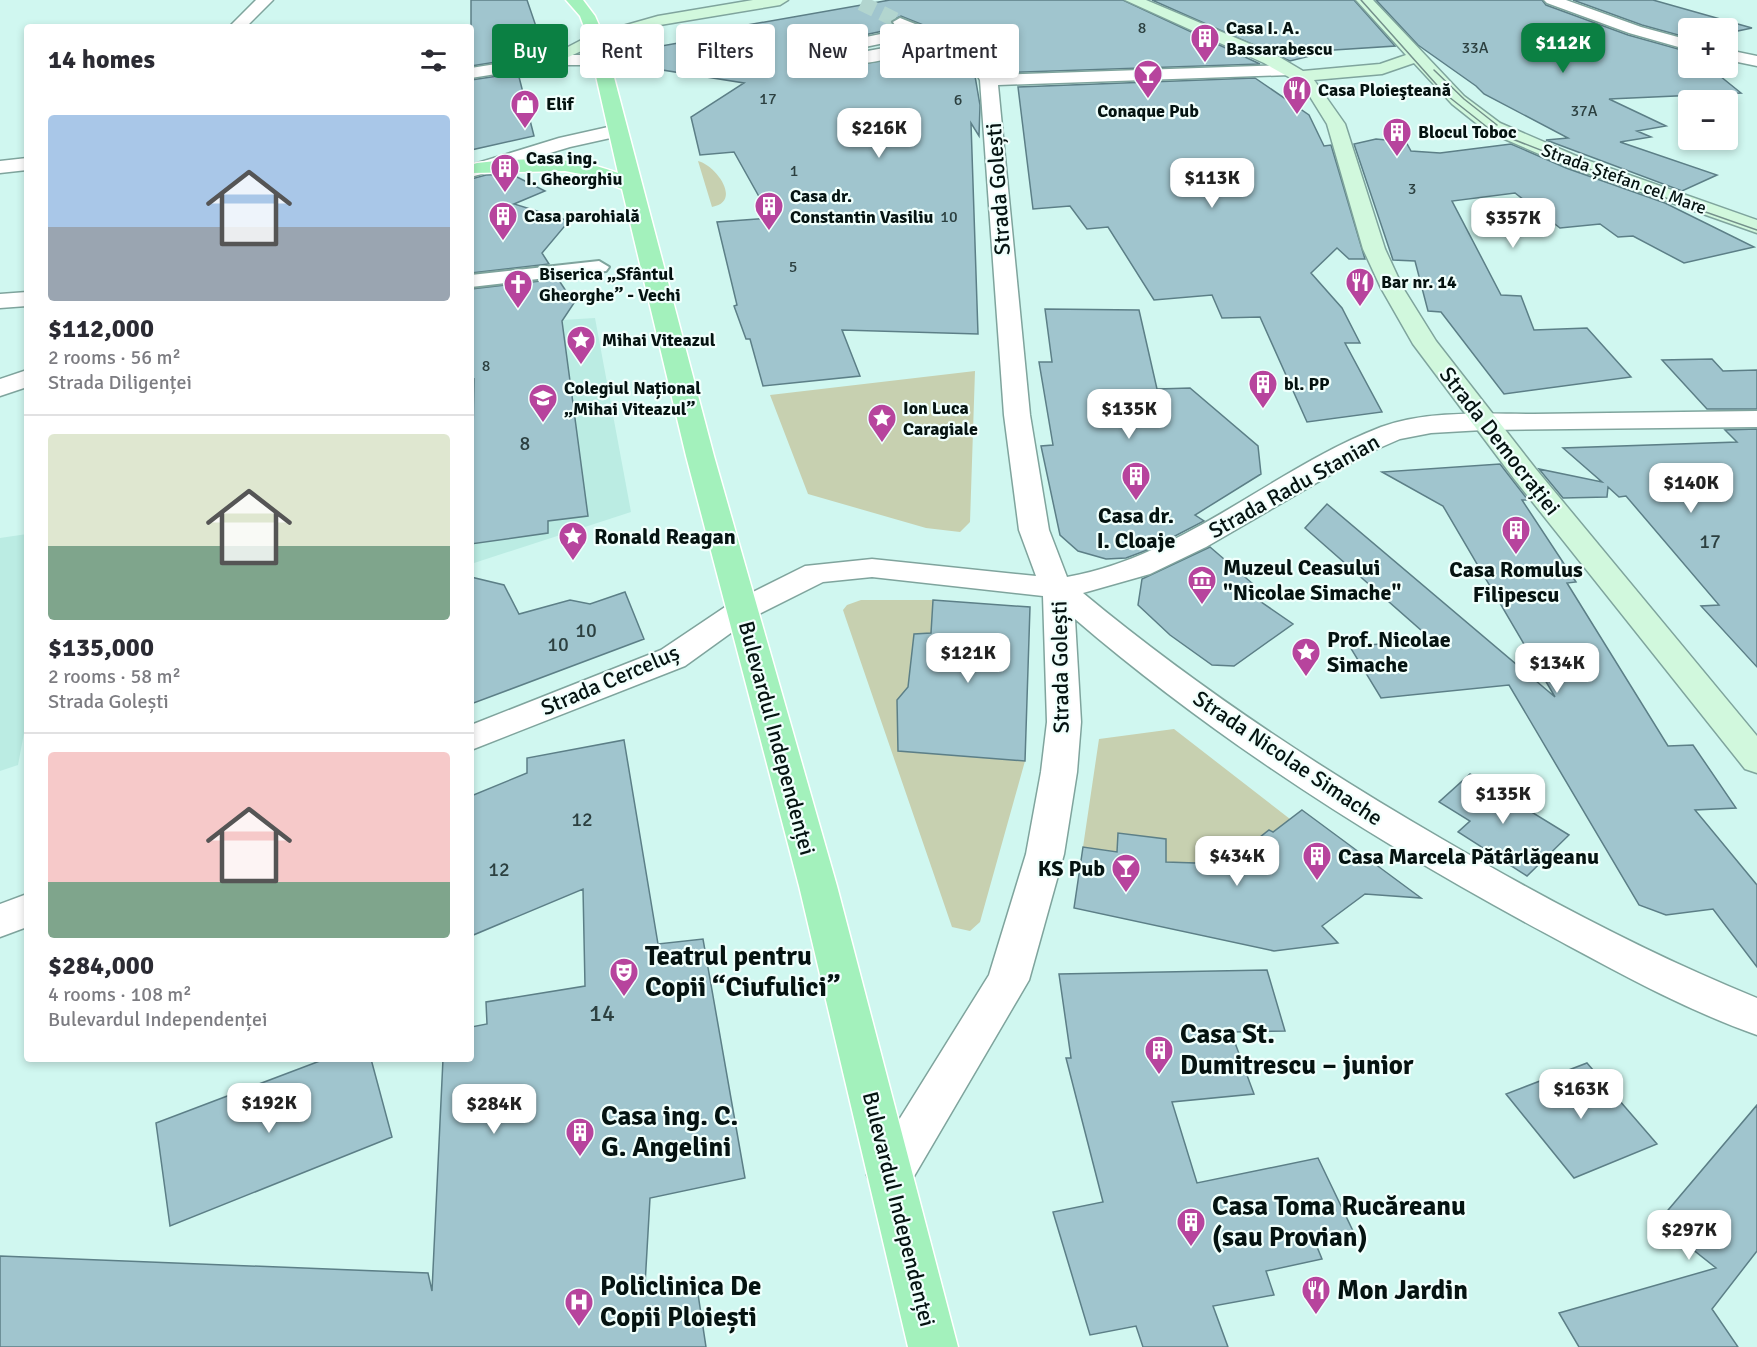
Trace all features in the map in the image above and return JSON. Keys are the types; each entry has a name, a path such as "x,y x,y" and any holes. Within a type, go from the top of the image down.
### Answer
{"main road":[{"path":"574,0 589,15 610,14"},
{"path":"627,13 720,0"},
{"path":"647,24 780,0"},
{"path":"1133,0 1250,50 1299,77 1382,69 1416,57"},
{"name":"Strada Ștefan cel Mare","path":"1364,0 1458,100 1493,127 1574,162 1757,227"},
{"name":"Bulevardul Independenței","path":"589,15 592,24"},
{"name":"Strada Democrației","path":"1299,77 1336,124 1374,249 1392,288 1425,344 1483,422 1757,760"},
{"name":"Bulevardul Independenței","path":"604,78 651,268 818,886 933,1347"},
{"path":"474,170 533,165 578,168 591,170 632,186"}],"street":[{"path":"240,24 265,0"},
{"path":"1552,0 1635,30 1678,42"},
{"path":"900,22 904,24"},
{"path":"880,38 831,47 822,51 834,59 846,60 880,54"},
{"path":"1738,57 1757,62"},
{"path":"474,73 492,70"},
{"path":"989,80 1299,77"},
{"name":"Strada Golești","path":"890,1174 1008,980 1045,854 1064,722 1058,588 1045,564 1029,502 1017,416 989,80"},
{"path":"474,170 566,142 617,131"},
{"path":"0,167 24,164"},
{"path":"474,281 599,267"},
{"path":"0,301 24,299"},
{"path":"0,388 24,379"},
{"name":"Strada Radu Stanian","path":"742,610 816,573 845,568 896,570 1058,588 1091,582 1139,567 1196,541 1358,447 1393,432 1431,425 1483,422 1757,419"},
{"name":"Strada Nicolae Simache","path":"1058,588 1117,638 1179,685 1336,794 1489,885 1671,981 1757,1017"},
{"name":"Strada Cerceluș","path":"474,737 673,658 742,610"},
{"path":"0,921 24,911"}],"shaded area":[{"path":"698,161 719,176 726,192 721,204 712,207"},
{"name":"Colegiul Național „Mihai Viteazul”","path":"595,318 631,512 474,563 474,334 563,326 562,320"},
{"path":"975,371 970,522 960,532 926,528 808,494 770,395"},
{"path":"24,534 24,733 18,765 0,771 0,538"},
{"path":"861,600 933,600 931,633 914,634 912,656 929,694 901,695 897,700 898,751 1025,761 980,922 970,931 952,927 843,610 847,605"},
{"path":"1174,729 1290,819 1273,832 1270,830 1232,864 1166,862 1166,839 1118,833 1117,852 1083,847 1099,739"}],"building":[{"path":"471,0 527,0 535,24 492,24 492,63 474,66 474,24 471,24"},
{"path":"890,0 1123,0 1260,64 1019,72 1019,24 921,24 901,16 891,21 894,24 880,24 880,32 868,34 868,24 787,24 787,78 868,78 868,63 880,61 880,78 975,78 980,105 979,136 971,123 978,334 842,330 860,376 763,386 750,339 746,339 734,306 737,305 717,222 771,218 734,152 700,155 691,117 744,83 713,78 775,78 775,24 753,24"},
{"path":"1152,0 1354,0 1395,46 1334,50 1290,61"},
{"path":"1376,0 1542,0 1546,5 1628,35 1678,49 1678,78 1722,78 1737,90 1678,90 1678,96 1609,99 1666,126 1637,131 1651,137 1620,142 1717,175 1682,191 1546,140 1568,138 1484,94 1418,45"},
{"path":"1573,0 1653,0 1717,18 1678,18 1678,35 1642,25"},
{"path":"1738,24 1752,28 1738,31"},
{"path":"676,43 676,72 664,70 664,46"},
{"path":"492,77 519,78 534,136 474,149 474,80"},
{"path":"1255,78 1309,115 1324,146 1331,145 1365,259 1349,259 1337,248 1311,273 1342,308 1360,343 1345,343 1382,412 1307,422 1260,317 1222,318 1212,295 1154,300 1108,227 1087,229 1070,206 1033,209 1018,87"},
{"path":"1376,139 1406,142 1411,151 1440,153 1511,144 1566,168 1665,203 1754,247 1684,263 1633,236 1618,237 1600,224 1560,228 1515,193 1452,201 1501,295 1521,296 1534,330 1587,328 1631,377 1504,394 1441,312 1428,311 1415,261 1393,260 1354,144"},
{"path":"511,174 545,191 514,204 569,221 542,253 549,264 474,273 474,178 486,175"},
{"name":"Colegiul Național „Mihai Viteazul”","path":"558,279 574,303 562,321 588,516 548,521 548,533 474,544 474,289"},
{"path":"1045,309 1139,310 1157,389 1190,388 1258,446 1261,474 1195,515 1204,521 1150,549 1126,558 1106,559 1078,551 1060,535 1041,446 1053,445 1039,362 1052,362"},
{"path":"1712,359 1723,371 1757,370 1757,409 1707,409 1662,360"},
{"path":"1757,429 1757,667 1701,606 1719,605 1626,496 1619,497 1608,487 1607,497 1563,498 1539,469 1602,482 1563,448 1737,442 1725,430"},
{"path":"1500,464 1528,500 1522,500 1576,582 1567,583 1668,746 1693,745 1736,808 1695,810 1757,885 1757,967 1713,909 1666,915 1639,905 1509,685 1381,698 1350,647 1431,639 1305,528 1327,504 1555,697 1443,506 1382,472"},
{"name":"Muzeul Ceasului \"Nicolae Simache\"","path":"1210,547 1253,584 1251,595 1293,624 1234,666 1212,665 1170,635 1138,605 1142,579"},
{"path":"474,578 504,585 519,614 570,600 590,604 625,592 644,639 474,703"},
{"path":"933,600 1030,607 1025,761 898,751 897,700 908,687 914,634 931,633"},
{"path":"624,740 658,944 703,939 745,1178 650,1198 645,1285 698,1294 706,1347 0,1347 0,1256 428,1273 432,1291 443,1062 474,1062 474,1026 487,1024 486,1002 585,986 583,889 474,935 474,795 527,773 527,758"},
{"path":"1470,774 1569,835 1527,876 1458,832 1470,821 1439,802"},
{"path":"1302,810 1421,898 1365,894 1322,926 1338,943 1274,951 1074,908 1083,847 1117,852 1118,833 1166,839 1166,862 1226,864 1269,830 1273,832"},
{"path":"1267,970 1285,1031 1231,1032 1254,1094 1172,1102 1197,1183 1318,1158 1353,1231 1313,1237 1322,1259 1266,1271 1274,1295 1213,1306 1228,1347 1143,1347 1136,1326 1090,1335 1053,1212 1103,1202 1066,1058 1071,1058 1059,974"},
{"path":"317,1062 372,1062 392,1137 170,1226 156,1123"},
{"path":"1587,1063 1657,1144 1574,1178 1506,1094"},
{"path":"1757,1105 1757,1251 1712,1309 1738,1347 1579,1347 1559,1313 1716,1268 1658,1222"}],"tunnel":[{"path":"861,3 900,22"}],"tram line":[{"path":"1361,0 1444,93 1492,131 1640,189 1757,230"},
{"path":"1434,70 1464,99 1497,125"}],"place":[{"name":"Casa I. A. Bassarabescu","path":"1205,64"},
{"name":"Conaque Pub","path":"1148,100"},
{"name":"Casa Ploieşteană","path":"1297,116"},
{"name":"Elif","path":"525,130"},
{"name":"Blocul Toboc","path":"1397,158"},
{"name":"Casa ing. I. Gheorghiu","path":"505,194"},
{"name":"Casa dr. Constantin Vasiliu","path":"769,232"},
{"name":"Casa parohială","path":"503,242"},
{"name":"Bar nr. 14","path":"1360,308"},
{"name":"Biserica „Sfântul Gheorghe” - Vechi","path":"518,310"},
{"name":"Mihai Viteazul","path":"581,366"},
{"name":"bl. PP","path":"1263,410"},
{"name":"Colegiul Național „Mihai Viteazul”","path":"543,424"},
{"name":"Ion Luca Caragiale","path":"882,444"},
{"name":"Casa dr. I. Cloaje","path":"1136,502"},
{"name":"Casa Romulus Filipescu","path":"1516,556"},
{"name":"Ronald Reagan","path":"573,562"},
{"name":"Muzeul Ceasului \"Nicolae Simache\"","path":"1202,606"},
{"name":"Prof. Nicolae Simache","path":"1306,678"},
{"name":"Casa Marcela Pătârlăgeanu","path":"1317,882"},
{"name":"KS Pub","path":"1126,894"},
{"name":"Teatrul pentru Copii “Ciufulici”","path":"624,998"},
{"name":"Casa St. Dumitrescu – junior","path":"1159,1076"},
{"name":"Casa ing. C. G. Angelini","path":"580,1158"},
{"name":"Casa Toma Rucăreanu (sau Provian)","path":"1191,1248"},
{"name":"Mon Jardin","path":"1316,1316"},
{"name":"Policlinica De Copii Ploiești","path":"579,1328"}]}
